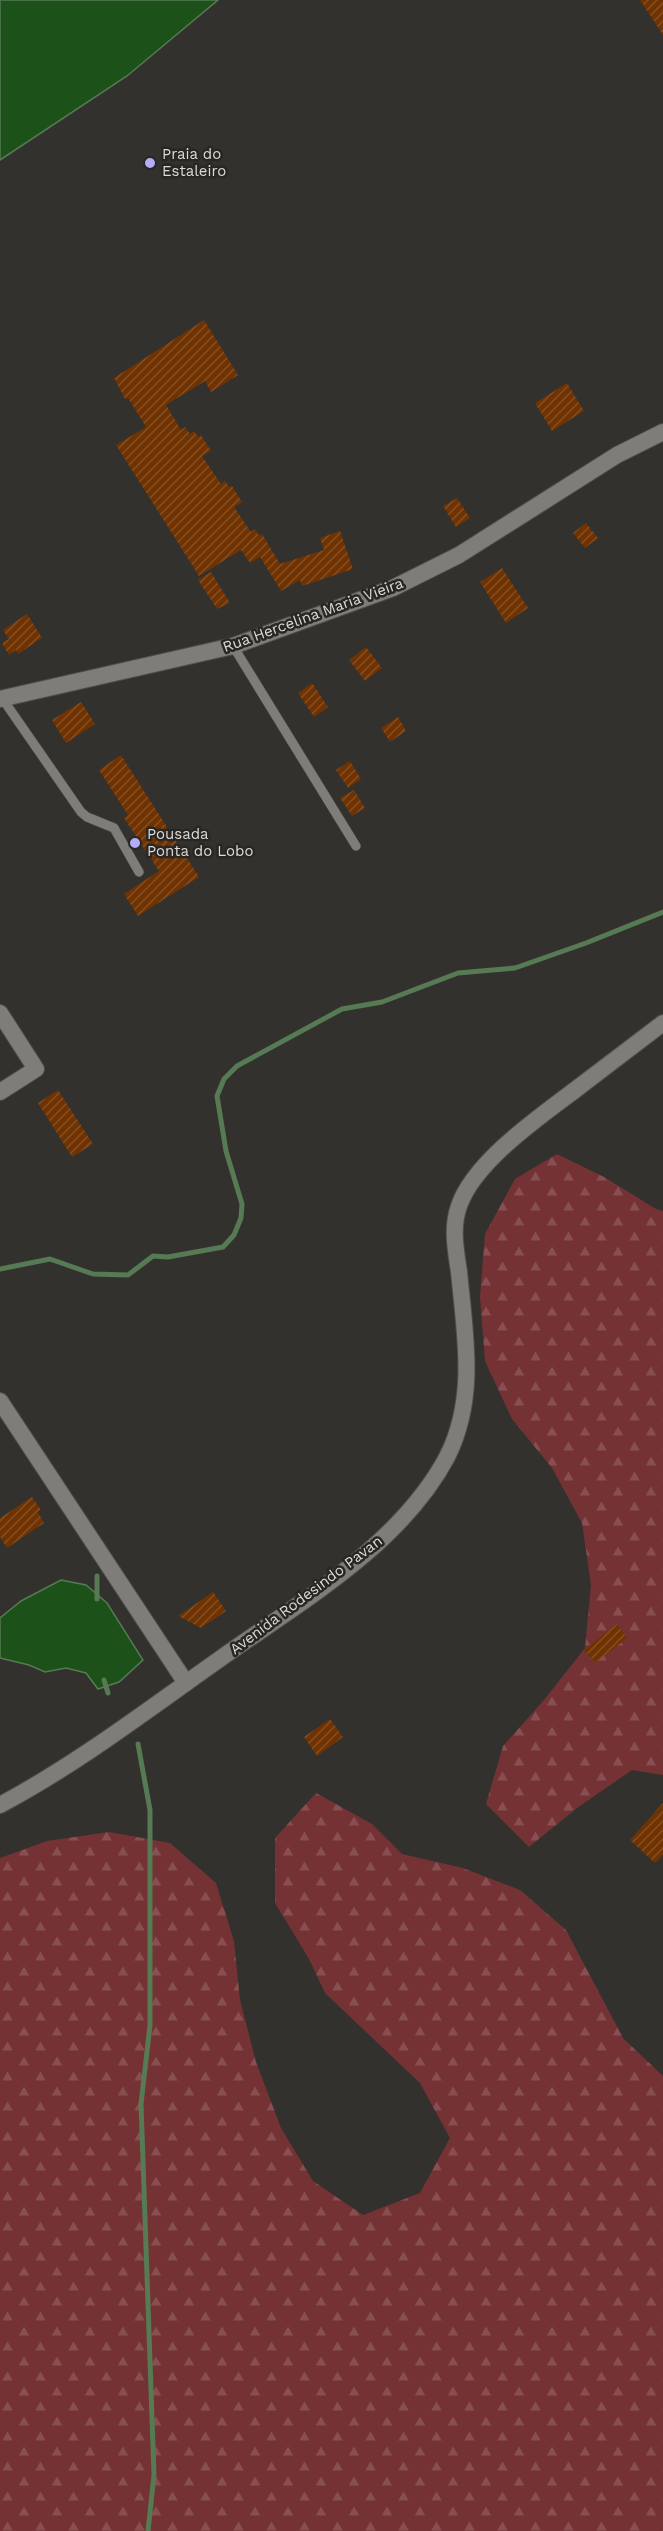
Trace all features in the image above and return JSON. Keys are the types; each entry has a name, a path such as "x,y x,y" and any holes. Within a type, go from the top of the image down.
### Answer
{"street":[{"name":"Rua Hercelina Maria Vieira","path":"1,699 84,682 233,646 403,584 459,555 618,455 663,432"},
{"path":"0,1013 36,1069 0,1092"},
{"name":"Avenida Rodesindo Pavan","path":"0,1805 40,1783 337,1575 381,1540 419,1501 448,1455 464,1411 468,1380 454,1231 458,1207 471,1182 516,1135 663,1023"},
{"path":"0,1401 148,1627 190,1680"}],"lane":[{"path":"233,646 356,846"},
{"path":"1,699 81,812 87,817 114,828 139,872"}],"green space":[{"path":"557,1154 604,1177 663,1211 663,1775 632,1770 577,1808 529,1847 486,1804 503,1746 544,1700 585,1648 591,1585 582,1523 552,1468 512,1419 485,1361 480,1297 485,1234 515,1179"},
{"path":"316,1793 372,1824 402,1854 463,1868 520,1890 566,1930 623,2038 663,2076 663,2531 0,2531 0,1858 47,1841 109,1832 170,1843 216,1883 234,1941 240,2000 256,2062 281,2128 313,2181 363,2215 420,2193 450,2138 420,2083 325,1993 308,1957 275,1903 275,1838"}],"shaded area":[{"path":"0,0 218,0 127,76 0,160"},
{"path":"61,1580 86,1585 107,1603 143,1660 119,1682 98,1689 86,1673 66,1668 45,1672 29,1665 0,1658 0,1618 21,1601"}],"building":[{"path":"640,0 663,0 663,35"},
{"path":"204,320 238,375 211,392 205,381 166,405 181,430 185,427 190,434 194,431 198,437 201,435 211,451 202,456 221,484 225,481 229,487 232,486 242,502 234,507 251,532 255,529 259,535 262,534 280,564 324,550 320,538 340,531 353,569 302,586 300,580 281,591 260,557 250,563 241,550 199,576 116,445 146,427 128,398 125,399 114,378"},
{"path":"567,383 584,411 552,431 535,403"},
{"path":"457,498 470,518 456,527 443,506"},
{"path":"586,523 598,538 585,548 573,533"},
{"path":"502,568 528,608 506,623 480,582"},
{"path":"211,572 230,603 217,609 198,580"},
{"path":"27,614 42,638 18,654 16,650 9,655 2,643 9,639 3,630"},
{"path":"366,647 382,668 365,681 349,660"},
{"path":"312,683 328,707 314,717 298,693"},
{"path":"81,702 95,724 66,743 52,720"},
{"path":"398,717 406,731 390,742 381,728"},
{"path":"121,755 199,877 138,916 124,894 159,871 124,818 128,815 99,770"},
{"path":"350,761 361,779 348,788 336,770"},
{"path":"354,790 365,808 352,816 340,798"},
{"path":"58,1090 93,1144 72,1157 38,1103"},
{"path":"32,1497 41,1510 38,1512 44,1523 7,1548 0,1537 0,1518"},
{"path":"213,1592 226,1611 201,1628 178,1616"},
{"path":"617,1624 627,1638 595,1663 584,1650"},
{"path":"330,1719 343,1737 317,1756 304,1737"},
{"path":"663,1803 663,1855 655,1863 630,1840"}],"waterway":[{"path":"0,1269 50,1259 93,1274 128,1275 153,1256 168,1257 223,1247 234,1235 241,1218 242,1204 226,1151 217,1096 224,1079 237,1066 342,1009 382,1002 458,973 515,968 663,912"},
{"path":"97,1576 97,1599"},
{"path":"104,1680 108,1693"},
{"path":"138,1744 150,1810 150,2025 141,2104 154,2475 148,2531"}],"place":[{"name":"Praia do Estaleiro","path":"150,163"},
{"name":"Pousada Ponta do Lobo","path":"135,843"}]}
